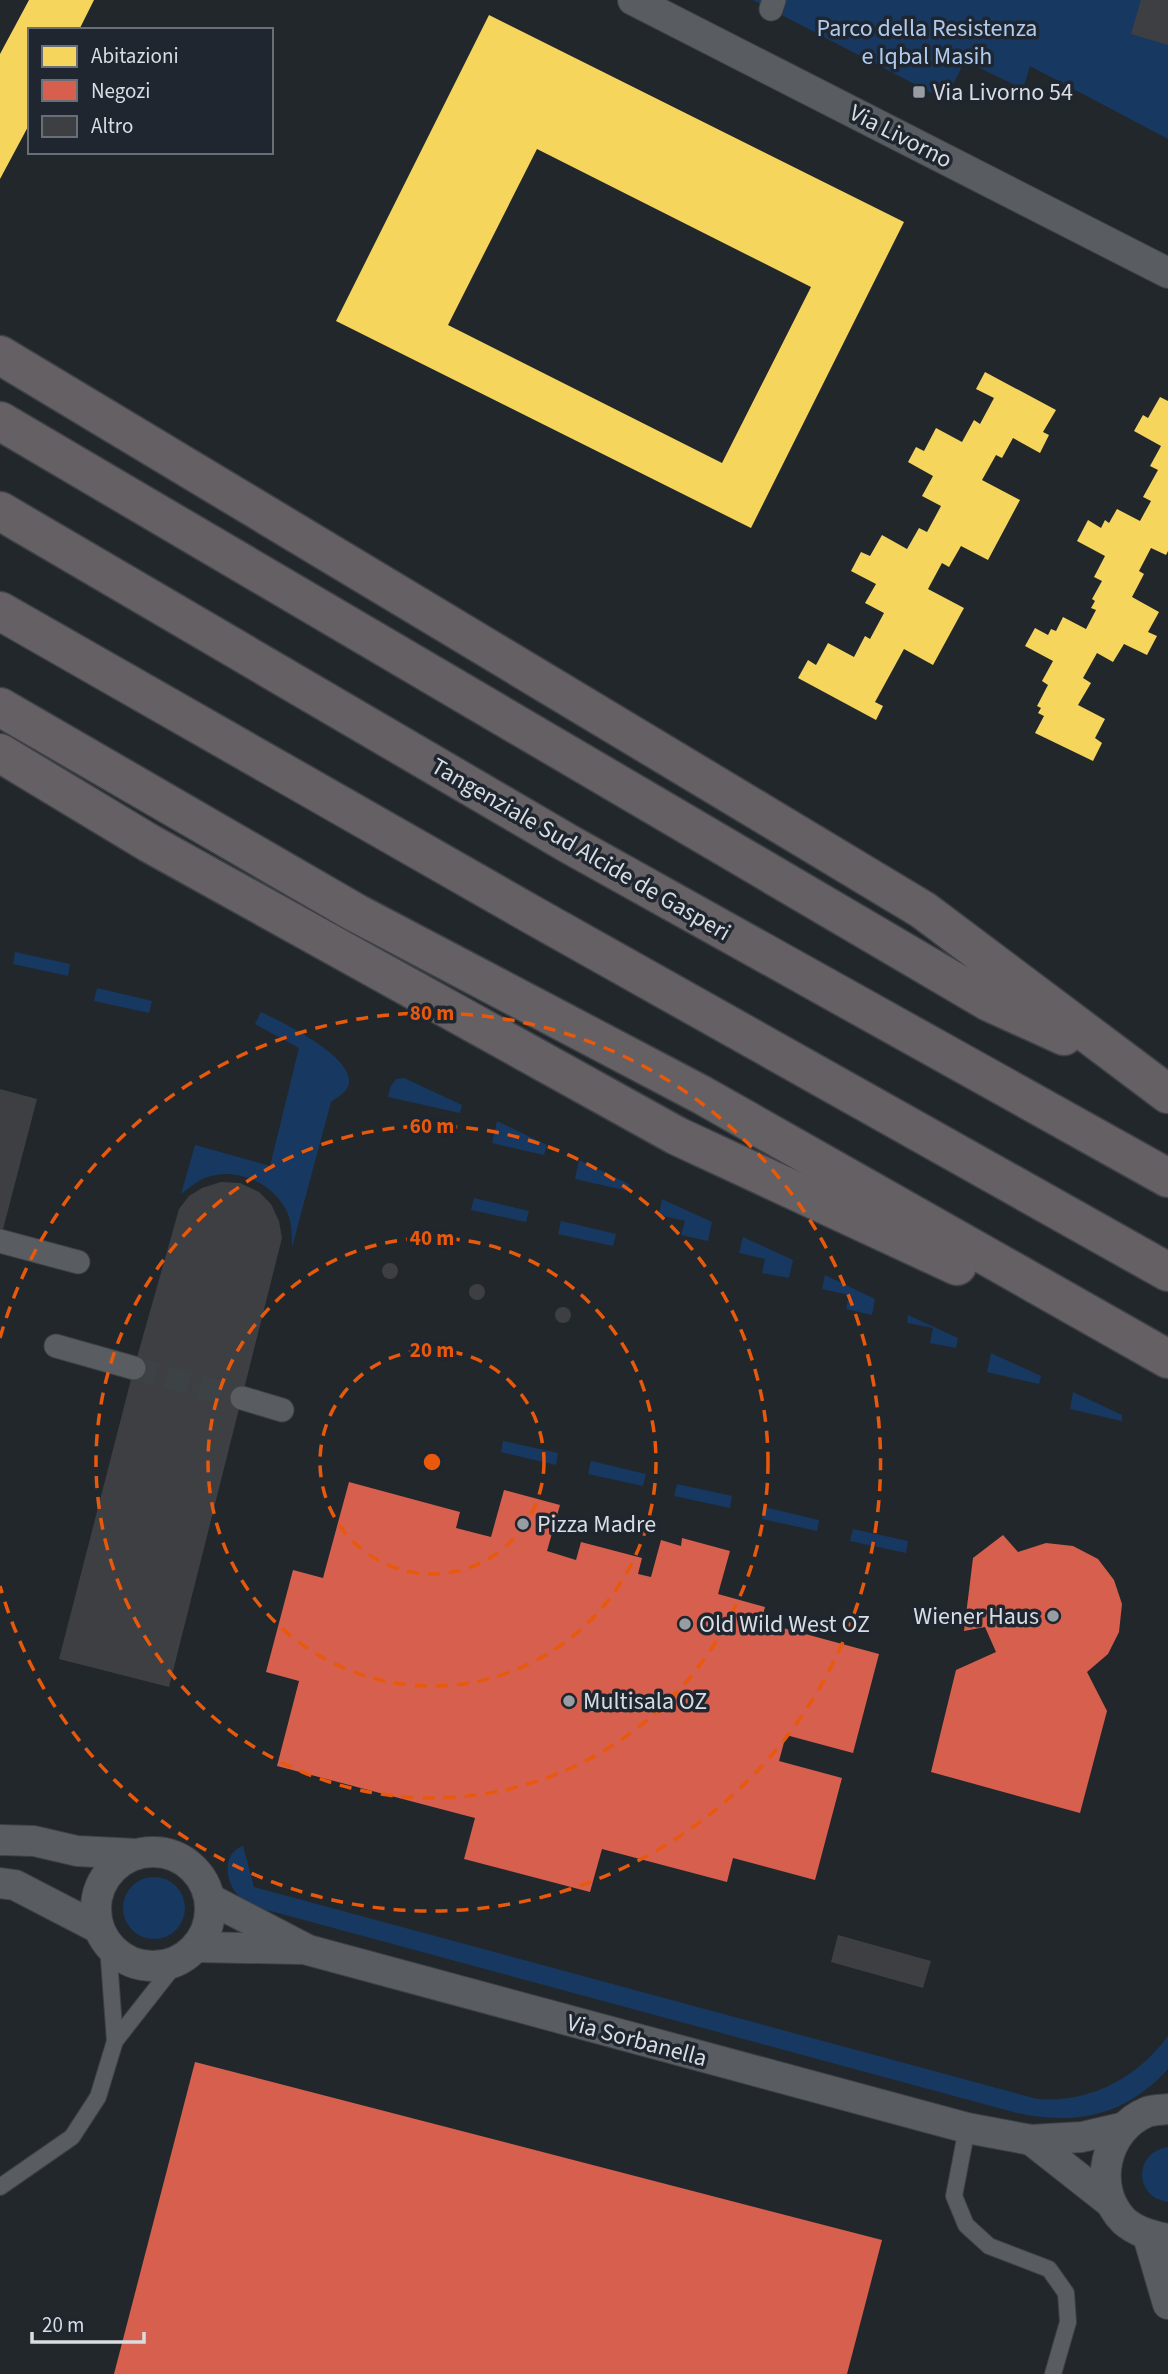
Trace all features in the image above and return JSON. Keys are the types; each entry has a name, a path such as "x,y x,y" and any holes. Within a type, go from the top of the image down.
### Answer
{"highway":[{"path":"0,355 923,910 1168,1094"},
{"path":"0,421 989,1002 1130,1065"},
{"name":"Tangenziale Sud Alcide de Gasperi","path":"0,511 569,844 1168,1178"},
{"path":"0,611 524,910 1168,1272"},
{"path":"0,707 356,913 702,1095 1156,1352"},
{"path":"0,753 149,843 677,1136 987,1280 1156,1352"},
{"path":"0,779 71,821 149,843"}],"street":[{"name":"Via Livorno","path":"633,0 1168,273"},
{"path":"0,1241 78,1262"},
{"path":"56,1346 134,1368"},
{"path":"242,1398 282,1410"},
{"path":"0,1818 34,1840"},
{"path":"0,1840 34,1840 76,1850 136,1854 157,1852 180,1859 200,1875 210,1899 209,1925 187,1955 152,1967 128,1961 103,1937 5,1881"},
{"path":"103,1937 95,1906 102,1884 116,1866 136,1854"},
{"name":"Via Sorbanella","path":"210,1899 308,1950 967,2129 1031,2140 1082,2137 1125,2127 1147,2112 1168,2109"},
{"name":"Via Sorbanella","path":"187,1955 308,1950"},
{"path":"1111,2203 1105,2173 1111,2146 1125,2127"},
{"name":"Via Sorbanella","path":"1031,2140 1111,2203 1124,2221 1158,2237"},
{"path":"1158,2237 1168,2304"}],"lane":[{"path":"103,1937 115,2041"},
{"path":"0,2187 72,2137 98,2097 115,2041 187,1955"},
{"path":"967,2129 954,2196 966,2225 989,2246 1049,2269 1066,2293 1068,2322 1053,2374"}],"green space":[{"name":"Parco della Resistenza e Iqbal Masih","path":"753,0 1168,0 1168,139 1030,66 1023,89 965,61 945,100"},
{"path":"15,952 70,964 68,976 13,964"},
{"path":"97,988 152,1001 149,1013 94,1001"},
{"path":"261,1012 328,1051 340,1062 347,1073 349,1083 344,1092 331,1102 292,1247 290,1222 282,1203 273,1193 250,1179 224,1174 211,1176 181,1194 195,1145 270,1166 299,1048 255,1024"},
{"path":"404,1078 462,1105 460,1113 388,1097 396,1079"},
{"path":"497,1121 547,1145 544,1155 492,1143"},
{"path":"579,1160 629,1184 628,1191 575,1179"},
{"path":"474,1198 529,1211 526,1222 471,1210"},
{"path":"662,1199 712,1222 708,1241 681,1235 685,1221 659,1215"},
{"path":"561,1221 616,1234 613,1246 558,1234"},
{"path":"743,1237 793,1260 789,1278 762,1273 765,1259 739,1253"},
{"path":"825,1275 875,1299 872,1315 846,1309 849,1295 822,1289"},
{"path":"908,1315 958,1338 956,1348 930,1343 933,1328 907,1323"},
{"path":"991,1353 1041,1376 1039,1384 987,1372"},
{"path":"1073,1392 1122,1415 1122,1421 1070,1409"},
{"path":"503,1441 558,1453 556,1465 501,1452"},
{"path":"591,1461 646,1474 643,1486 588,1474"},
{"path":"677,1484 732,1496 730,1508 674,1496"},
{"path":"764,1507 819,1520 817,1531 762,1519"},
{"path":"853,1529 908,1541 906,1553 850,1541"},
{"path":"243,1846 254,1887 1037,2099 1076,2097 1111,2085 1142,2064 1168,2036 1168,2069 1135,2097 1100,2113 1060,2118 1017,2113 267,1910 240,1897 230,1882 229,1861 236,1849"},
{"path":"154,1877 176,1886 185,1908 176,1930 154,1939 132,1930 123,1908 132,1886"},
{"path":"1168,2147 1168,2202 1148,2192 1142,2174 1149,2157"}],"building: Abitazioni":[{"path":"29,0 94,0 80,28 28,28 28,127 0,179 0,54"},
{"path":"489,15 904,222 751,528 336,321","holes":["537,149 811,287 722,463 448,325"]},
{"path":"985,372 1056,410 1043,432 1049,435 1040,453 1013,438 1002,458 996,455 982,480 1020,500 988,560 961,546 949,567 942,563 928,589 964,608 933,665 904,649 875,702 883,706 876,720 798,678 808,660 816,665 828,643 854,657 865,636 870,639 884,613 865,603 876,584 851,571 861,552 870,556 882,535 907,549 919,528 927,532 941,506 922,496 933,476 908,462 916,447 924,451 936,428 962,442 974,420 980,424 994,398 976,389"},
{"path":"1160,397 1168,401 1168,551 1166,555 1151,548 1139,571 1144,574 1132,597 1159,612 1148,632 1157,636 1147,655 1124,644 1113,662 1097,653 1083,678 1091,683 1078,705 1105,719 1095,738 1102,743 1093,761 1035,733 1044,716 1038,713 1041,708 1037,706 1048,685 1042,681 1053,661 1025,646 1035,628 1048,635 1051,629 1056,631 1063,617 1086,629 1096,610 1091,608 1095,601 1092,599 1102,581 1094,577 1105,556 1077,541 1088,520 1101,528 1105,520 1109,523 1117,509 1140,521 1151,501 1143,497 1158,470 1150,466 1161,446 1134,431 1143,415 1148,418"}],"building: Negozi":[{"path":"349,1482 460,1512 456,1528 491,1537 504,1490 560,1505 547,1551 576,1560 581,1542 642,1558 638,1574 651,1577 661,1540 681,1546 682,1538 730,1551 718,1594 765,1607 761,1622 879,1654 853,1753 786,1735 779,1761 842,1778 815,1880 733,1858 727,1882 602,1849 590,1892 464,1859 475,1818 277,1766 299,1681 266,1672 293,1570 323,1578"},
{"path":"1003,1535 1018,1552 1046,1543 1073,1546 1098,1559 1114,1580 1122,1604 1119,1632 1108,1654 1087,1672 1107,1711 1080,1813 931,1772 956,1670 996,1652 985,1627 964,1631 973,1558"},
{"path":"195,2062 882,2240 847,2374 114,2374"}],"building: Altro":[{"path":"1141,0 1168,0 1168,45 1131,34"},
{"path":"0,1089 37,1099 1,1237 0,1237"},
{"path":"221,1182 240,1183 259,1192 271,1204 279,1221 282,1238 169,1687 59,1659 134,1368 179,1209 189,1196 202,1188"},
{"path":"390,1263 398,1271 390,1279 382,1271"},
{"path":"477,1284 485,1292 477,1300 469,1292"},
{"path":"563,1307 571,1315 563,1323 555,1315"},
{"path":"838,1935 931,1961 923,1988 831,1962"}],"tunnel":[{"path":"134,1368 242,1398"}],"place":[{"name":"Via Livorno 54","path":"919,92"},
{"name":"Pizza Madre","path":"523,1524"},
{"name":"Wiener Haus","path":"1053,1616"},
{"name":"Old Wild West OZ","path":"685,1624"},
{"name":"Multisala OZ","path":"569,1701"}]}
